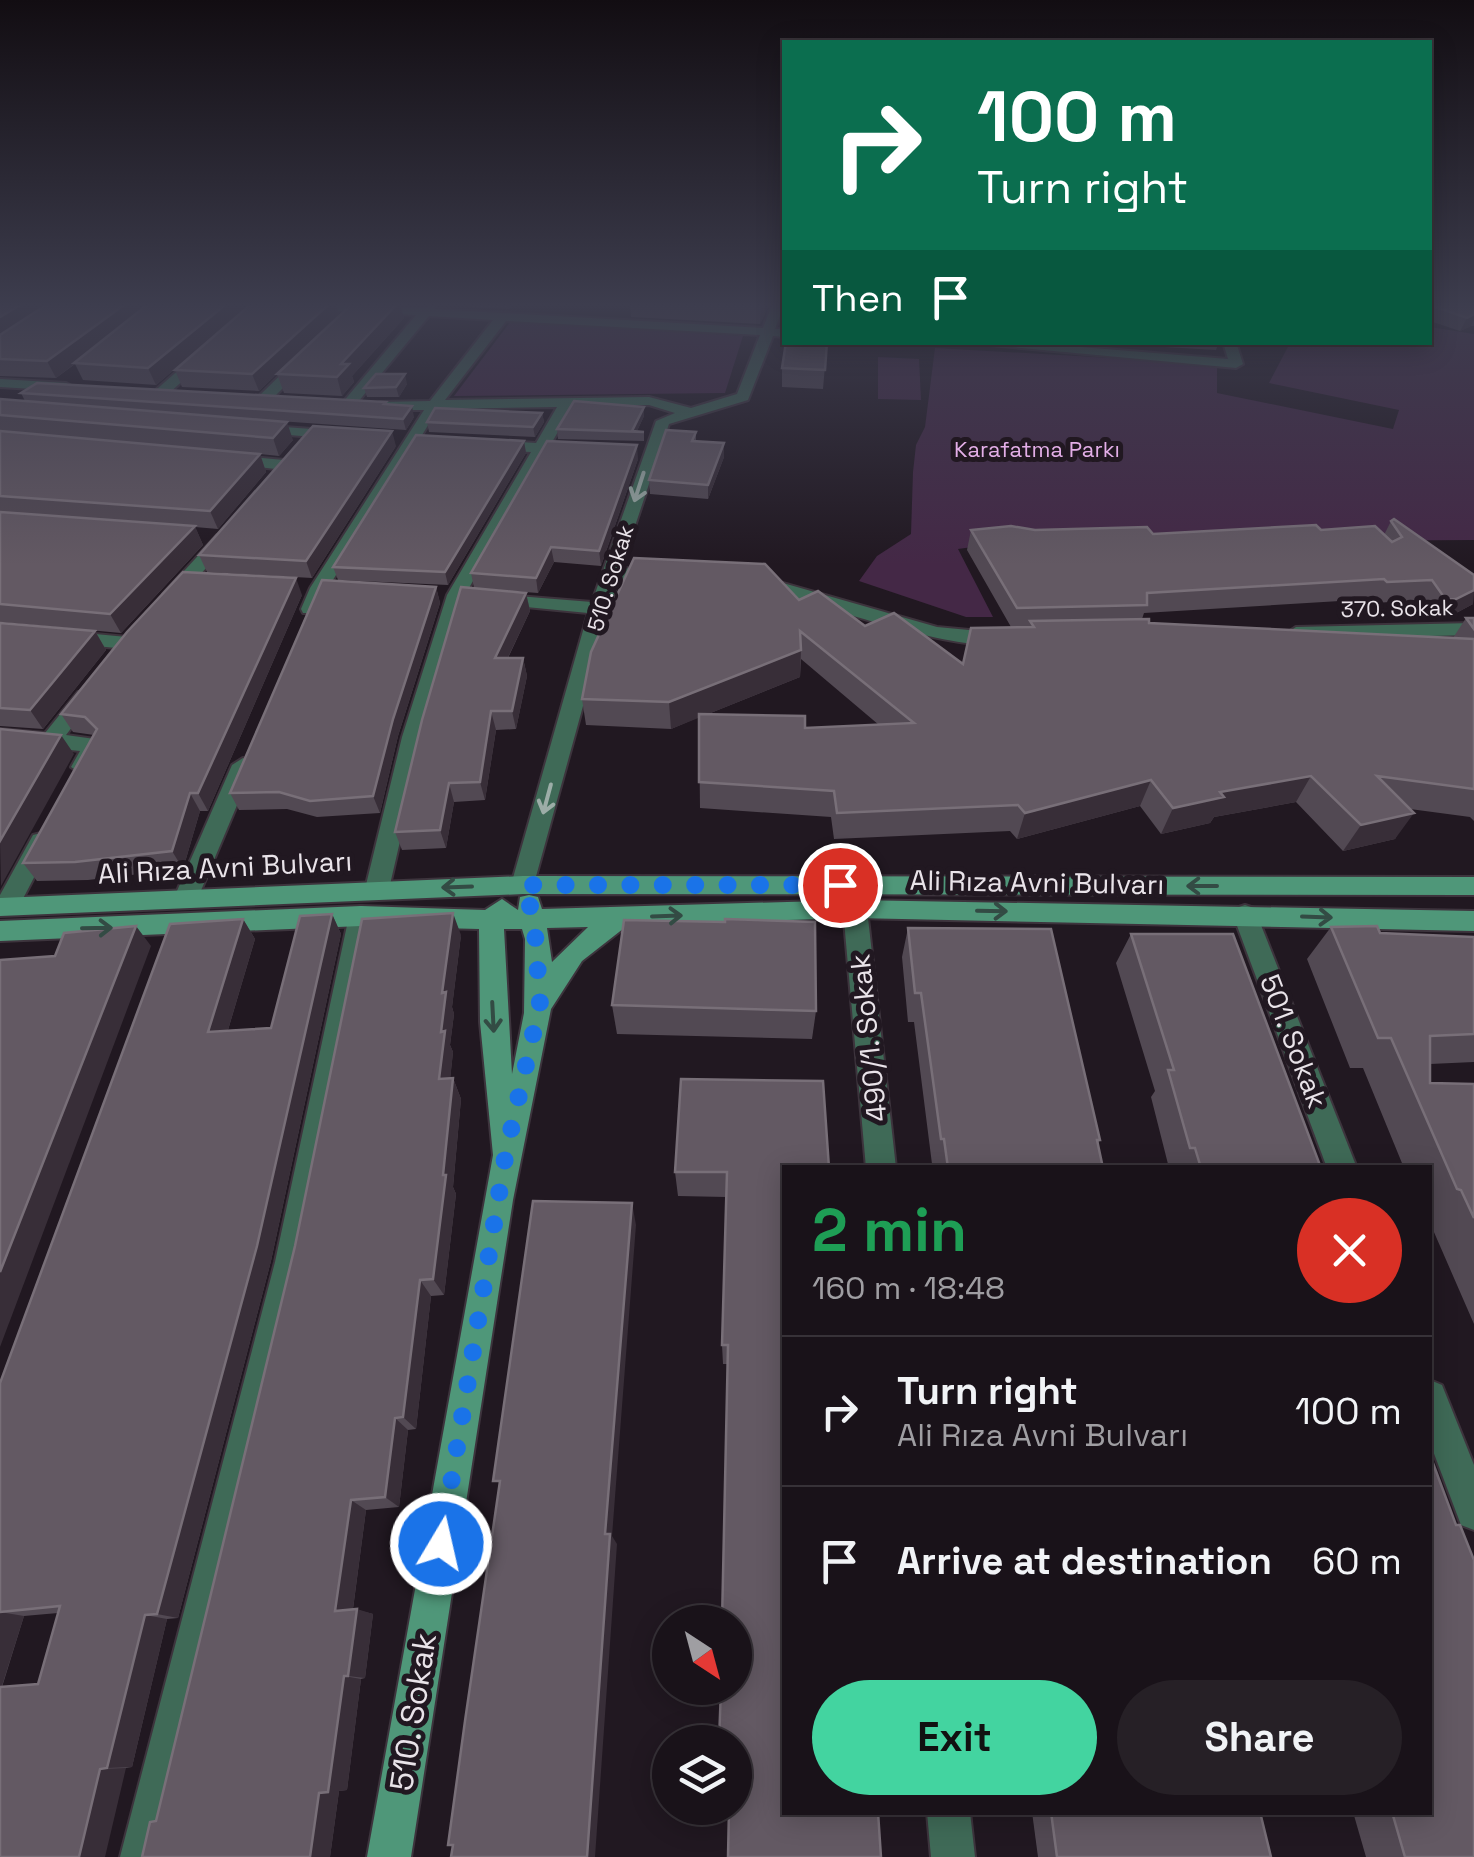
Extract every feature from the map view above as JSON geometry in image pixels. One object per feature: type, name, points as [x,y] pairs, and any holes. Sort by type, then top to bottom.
[{"type":"main road","name":"Ali Rıza Avni Bulvarı","points":[[2,915],[175,924],[523,885],[1474,886]]},
{"type":"main road","name":"510. Sokak","points":[[389,1857],[506,1152],[540,1004],[534,918],[523,885]]},
{"type":"main road","points":[[491,920],[523,885]]},
{"type":"main road","name":"Ali Rıza Avni Bulvarı","points":[[369,903],[491,920],[855,909],[1474,921]]},
{"type":"main road","points":[[540,1004],[563,962],[582,941],[622,917]]},
{"type":"main road","name":"510. Sokak","points":[[491,920],[493,1022],[506,1152]]},
{"type":"street","points":[[22,396],[28,392]]},
{"type":"street","points":[[156,392],[179,393]]},
{"type":"street","points":[[248,397],[273,399],[279,392]]},
{"type":"street","points":[[350,392],[339,404],[649,401],[688,412]]},
{"type":"street","points":[[304,624],[320,588],[443,392]]},
{"type":"street","name":"510. Sokak","points":[[523,885],[641,452],[663,421],[743,396],[745,392]]},
{"type":"street","points":[[142,1857],[291,1262],[369,903],[446,595],[543,449],[566,404]]},
{"type":"street","points":[[236,427],[352,436]]},
{"type":"street","points":[[208,458],[278,473],[312,434]]},
{"type":"street","points":[[468,444],[596,450]]},
{"type":"street","points":[[0,630],[133,637],[195,580],[222,533]]},
{"type":"street","points":[[610,573],[688,576]]},
{"type":"street","points":[[727,578],[798,588],[875,619],[961,639],[1020,638]]},
{"type":"street","points":[[446,595],[599,608]]},
{"type":"street","name":"370. Sokak","points":[[1277,633],[1474,629]]},
{"type":"street","points":[[51,740],[95,684]]},
{"type":"street","points":[[0,736],[94,744],[67,794]]},
{"type":"street","points":[[175,924],[248,753]]},
{"type":"street","points":[[2,915],[50,826]]},
{"type":"street","name":"490/1. Sokak","points":[[855,909],[882,1165]]},
{"type":"street","name":"501. Sokak","points":[[1245,915],[1341,1165]]},
{"type":"street","points":[[1432,1402],[1474,1512]]},
{"type":"street","points":[[948,1815],[953,1857]]},
{"type":"green space","points":[[457,392],[725,392],[725,393],[454,396]]},
{"type":"green space","points":[[878,392],[921,392],[921,400],[878,399]]},
{"type":"green space","name":"Karafatma Parkı","points":[[929,392],[1217,392],[1393,429],[1399,410],[1311,392],[1474,392],[1474,540],[1001,543],[958,549],[993,617],[966,617],[859,581],[877,556],[911,534],[916,445],[925,427]]},
{"type":"building","points":[[196,392],[412,406],[403,419],[21,393]]},
{"type":"building","points":[[0,399],[287,422],[273,438],[0,415]]},
{"type":"building","points":[[574,401],[644,407],[632,431],[644,432],[557,429]]},
{"type":"building","points":[[435,408],[542,413],[533,427],[427,422]]},
{"type":"building","points":[[313,426],[392,431],[306,561],[199,555]]},
{"type":"building","points":[[666,430],[696,432],[692,441],[724,443],[708,485],[649,480]]},
{"type":"building","points":[[0,431],[260,454],[210,511],[0,496]]},
{"type":"building","points":[[416,435],[524,441],[445,572],[333,567]]},
{"type":"building","points":[[547,441],[637,445],[599,551],[551,547],[536,578],[471,573]]},
{"type":"building","points":[[0,512],[195,526],[110,614],[0,604]]},
{"type":"building","points":[[1394,519],[1474,575],[1474,590],[1446,600],[1432,580],[1384,579],[1147,593],[1147,605],[1017,608],[971,530],[1011,526],[1035,530],[1147,527],[1153,534],[1316,525],[1321,530],[1375,526],[1392,542],[1402,537],[1391,521]]},
{"type":"building","points":[[634,558],[765,564],[799,600],[818,591],[865,626],[894,613],[963,664],[971,628],[1034,627],[1030,621],[1149,619],[1149,623],[1474,639],[1474,789],[1377,776],[1414,813],[1361,825],[1311,776],[1220,792],[1224,797],[1173,808],[1151,780],[1025,813],[1018,805],[837,813],[834,791],[699,782],[699,714],[805,716],[805,728],[914,723],[800,631],[801,650],[669,702],[582,699],[591,652]]},
{"type":"building","points":[[183,572],[296,578],[198,793],[190,793],[172,851],[75,862],[23,863],[97,729],[85,717],[61,714],[127,632]]},
{"type":"building","points":[[322,580],[436,587],[393,719],[373,796],[310,801],[279,792],[230,793]]},
{"type":"building","points":[[461,587],[526,593],[495,658],[523,658],[512,711],[491,711],[480,782],[449,783],[440,830],[395,832],[422,720]]},
{"type":"building","points":[[0,623],[95,631],[30,710],[0,708]]},
{"type":"building","points":[[0,729],[61,735],[0,841]]},
{"type":"building","points":[[453,913],[442,993],[446,992],[441,1032],[445,1031],[439,1079],[453,1078],[433,1279],[420,1280],[403,1417],[395,1418],[385,1497],[351,1500],[335,1611],[357,1609],[328,1792],[319,1793],[310,1857],[142,1857],[150,1822],[156,1821],[295,1246],[362,919]]},
{"type":"building","points":[[332,914],[257,1246],[157,1614],[145,1615],[107,1768],[100,1769],[79,1857],[0,1857],[0,1687],[38,1684],[60,1606],[0,1612],[0,1383],[170,924],[243,919],[208,1032],[271,1028],[300,916]]},
{"type":"building","points":[[624,920],[815,922],[816,1011],[612,1005]]},
{"type":"building","points":[[136,926],[0,1272],[0,960],[55,956],[64,933]]},
{"type":"building","points":[[1377,926],[1380,933],[1474,937],[1474,1034],[1430,1036],[1430,1083],[1474,1084],[1474,1218],[1457,1189],[1391,1038],[1378,1038],[1331,927]]},
{"type":"building","points":[[908,928],[1051,929],[1100,1140],[1102,1165],[948,1165],[921,993],[915,993]]},
{"type":"building","points":[[1131,934],[1233,934],[1320,1165],[1200,1165],[1195,1148],[1190,1148],[1168,1070],[1174,1070]]},
{"type":"building","points":[[681,1079],[823,1081],[829,1165],[782,1165],[782,1815],[878,1815],[881,1857],[728,1857],[729,1825],[752,1825],[752,1725],[720,1725],[720,1705],[752,1705],[752,1605],[722,1605],[728,1345],[722,1345],[727,1172],[675,1172]]},
{"type":"building","points":[[533,1201],[632,1203],[605,1534],[610,1534],[587,1857],[451,1857],[453,1845],[448,1845],[500,1481],[493,1481]]},
{"type":"building","points":[[1432,1460],[1474,1560],[1474,1857],[1405,1857],[1393,1815],[1432,1815]]},
{"type":"building","points":[[1051,1815],[1261,1815],[1271,1857],[1057,1857]]},
{"type":"route","points":[[441,1544],[506,1152],[540,1004],[534,918],[523,885],[840,885]]}]
